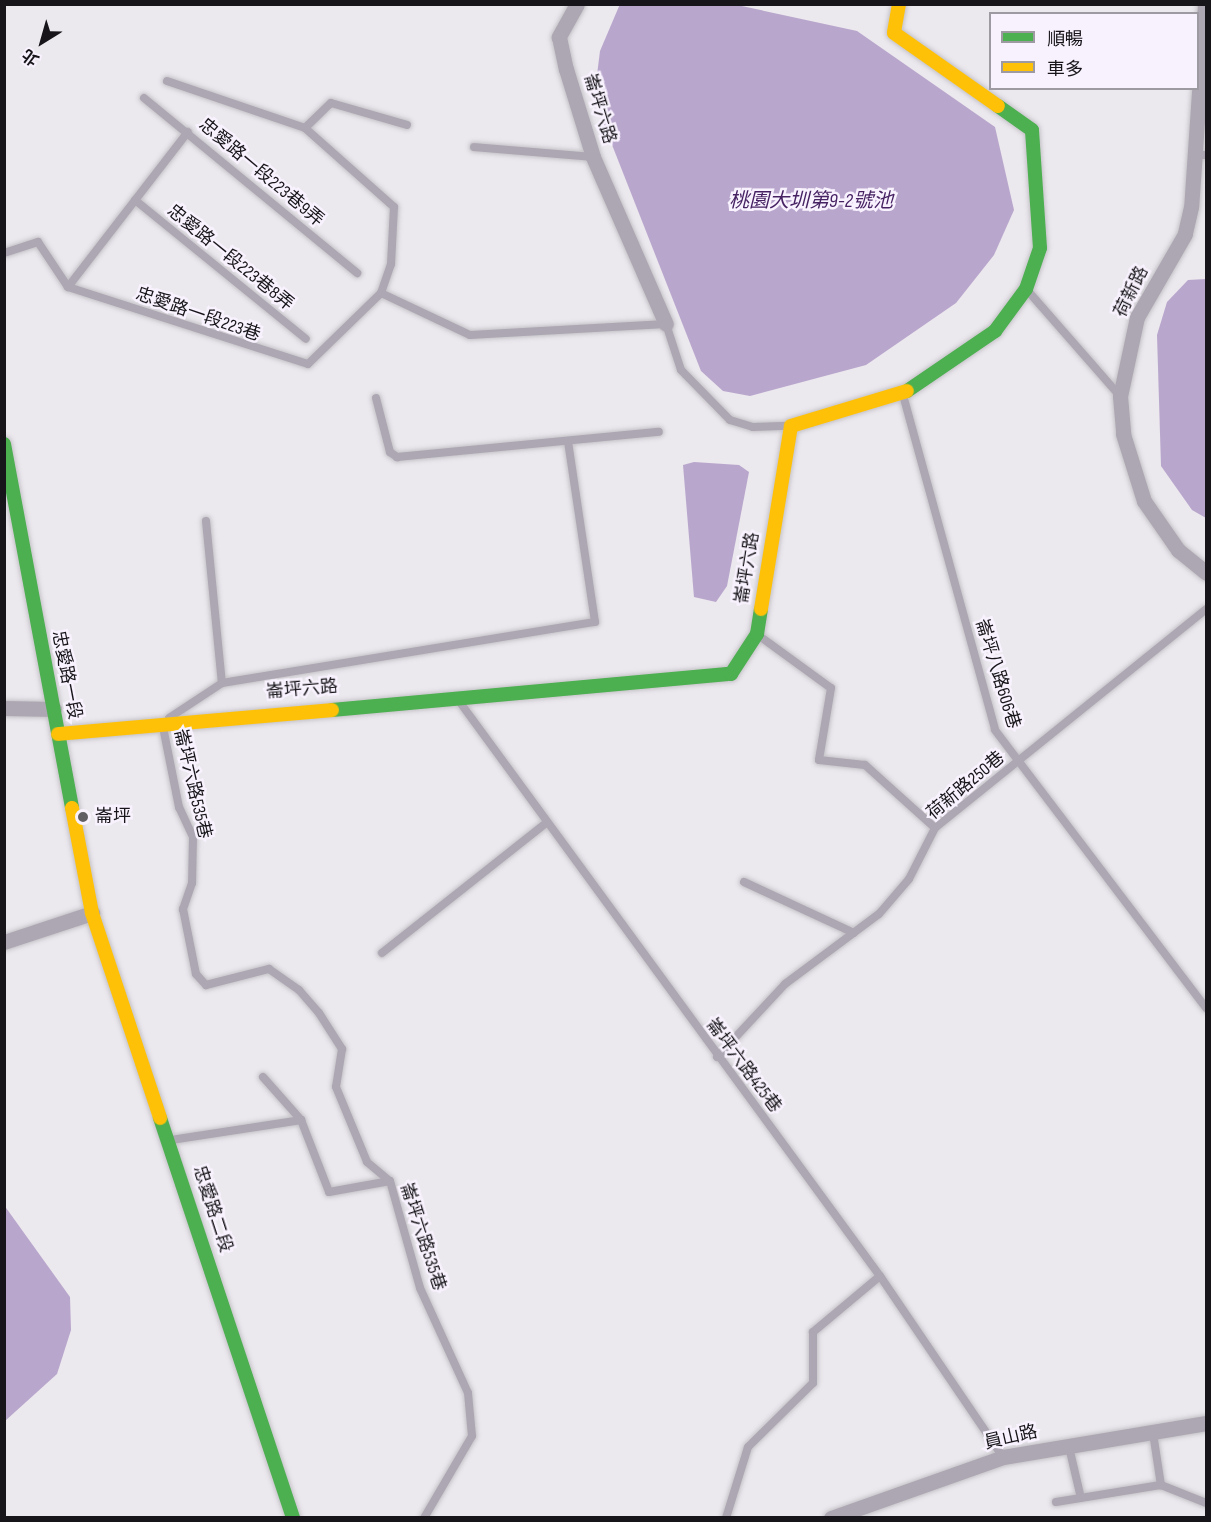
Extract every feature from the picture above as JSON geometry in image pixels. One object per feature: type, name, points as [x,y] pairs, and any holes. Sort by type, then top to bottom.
[{"type":"street","name":"崙坪六路","points":[[577,4],[559,37],[593,158],[666,324]]},
{"type":"street","points":[[791,426],[903,394],[994,331],[1026,289],[1040,248],[1032,130],[894,33],[899,4]]},
{"type":"street","name":"荷新路","points":[[1205,4],[1201,155],[1185,234],[1137,317],[1120,396],[1123,434],[1144,501],[1178,550],[1206,573]]},
{"type":"street","name":"崙坪六路","points":[[58,734],[163,722],[731,674],[756,634],[791,426]]},
{"type":"street","name":"忠愛路一段","points":[[4,444],[92,913]]},
{"type":"street","points":[[4,708],[54,709]]},
{"type":"street","points":[[4,942],[92,913]]},
{"type":"street","name":"忠愛路二段","points":[[92,913],[170,1140],[293,1518]]},
{"type":"street","name":"員山路","points":[[831,1518],[1003,1457],[1206,1423]]},
{"type":"lane","points":[[167,81],[305,129],[394,207],[391,264],[381,293],[470,335],[666,324],[681,370],[730,420],[753,427],[791,426]]},
{"type":"lane","name":"忠愛路一段223巷9弄","points":[[144,98],[357,273]]},
{"type":"lane","points":[[305,129],[331,104],[407,125]]},
{"type":"lane","points":[[4,253],[38,242],[68,287],[188,132]]},
{"type":"lane","points":[[474,147],[593,158]]},
{"type":"lane","name":"忠愛路一段223巷8弄","points":[[135,200],[306,339]]},
{"type":"lane","name":"忠愛路一段223巷","points":[[68,287],[308,364],[381,293]]},
{"type":"lane","points":[[1026,289],[1120,396]]},
{"type":"lane","name":"崙坪八路606巷","points":[[903,394],[995,730],[1016,763],[1206,1008]]},
{"type":"lane","points":[[376,398],[390,452],[397,457],[659,432]]},
{"type":"lane","points":[[163,722],[222,683],[595,622],[568,442]]},
{"type":"lane","points":[[206,521],[222,683]]},
{"type":"lane","name":"荷新路250巷","points":[[717,1057],[786,984],[854,933],[909,879],[936,828],[1206,609]]},
{"type":"lane","points":[[756,634],[831,688],[819,760],[865,765],[936,828]]},
{"type":"lane","name":"崙坪六路425巷","points":[[455,696],[545,824],[880,1276],[1003,1457]]},
{"type":"lane","name":"崙坪六路535巷","points":[[163,722],[179,807],[193,837],[192,883],[183,909],[196,974],[206,985],[269,969],[299,990],[342,1049],[336,1088],[367,1162],[390,1182],[420,1288],[473,1411],[472,1436],[424,1518]]},
{"type":"lane","points":[[382,953],[545,824]]},
{"type":"lane","points":[[744,882],[854,933]]},
{"type":"lane","points":[[263,1077],[301,1120],[329,1192],[390,1182]]},
{"type":"lane","points":[[170,1140],[301,1120]]},
{"type":"lane","points":[[726,1518],[748,1447],[813,1383],[813,1332],[880,1276]]},
{"type":"lane","points":[[1153,1433],[1161,1485]]},
{"type":"lane","points":[[1070,1447],[1081,1498]]},
{"type":"lane","points":[[1056,1502],[1161,1485],[1206,1503]]},
{"type":"water","name":"桃園大圳第9-2號池","points":[[620,4],[737,5],[857,31],[995,127],[1014,210],[994,255],[956,303],[866,365],[750,396],[723,391],[701,371],[594,99],[600,51]]},
{"type":"water","points":[[1206,279],[1206,518],[1192,510],[1161,466],[1157,335],[1167,302],[1188,280]]},
{"type":"water","points":[[694,462],[739,465],[749,472],[727,586],[716,602],[694,597],[683,465]]},
{"type":"water","points":[[4,1205],[70,1297],[71,1330],[57,1374],[5,1421]]},
{"type":"traffic: fast","points":[[907,391],[995,331],[1026,289],[1040,248],[1032,130],[998,106]]},
{"type":"traffic: fast","points":[[4,444],[72,808]]},
{"type":"traffic: fast","points":[[332,710],[731,674],[757,634],[761,609]]},
{"type":"traffic: fast","points":[[160,1118],[293,1518]]},
{"type":"traffic: slow","points":[[899,4],[894,33],[998,106]]},
{"type":"traffic: slow","points":[[761,609],[791,426],[907,391]]},
{"type":"traffic: slow","points":[[58,734],[332,710]]},
{"type":"traffic: slow","points":[[72,808],[92,913],[160,1118]]},
{"type":"place","name":"崙坪","points":[[83,817]]}]
